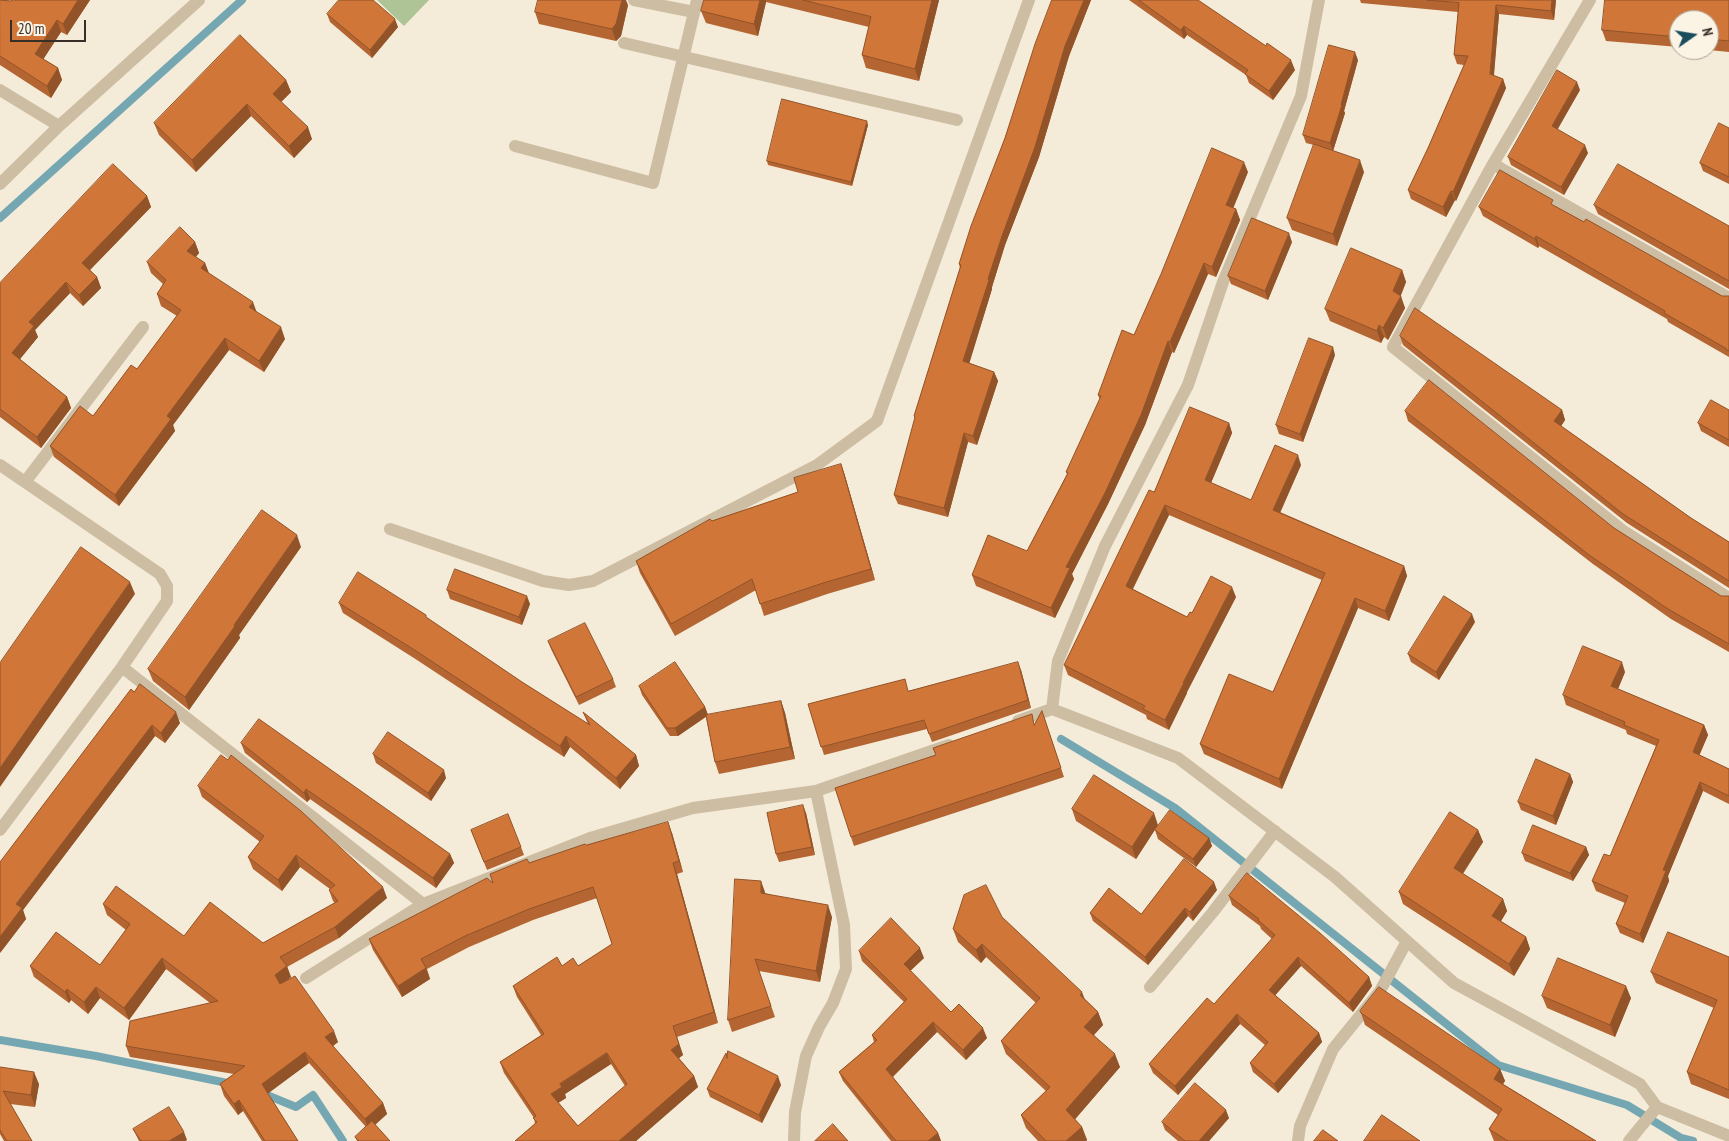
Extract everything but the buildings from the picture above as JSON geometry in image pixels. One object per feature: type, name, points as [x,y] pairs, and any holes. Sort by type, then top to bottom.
[{"type":"street","points":[[0,184],[60,126],[199,0]]},
{"type":"street","points":[[515,146],[653,182],[696,6],[634,0]]},
{"type":"street","points":[[390,529],[543,581],[569,585],[593,581],[817,465],[877,421],[1028,0]]},
{"type":"street","points":[[1052,709],[1058,660],[1105,546],[1188,385],[1223,282],[1301,96],[1319,0]]},
{"type":"street","points":[[1590,0],[1493,164],[1393,347],[1622,530],[1729,598]]},
{"type":"street","points":[[624,43],[957,120]]},
{"type":"street","points":[[0,90],[60,126]]},
{"type":"street","points":[[1493,164],[1729,298]]},
{"type":"street","points":[[25,482],[143,327]]},
{"type":"street","points":[[0,465],[160,574],[167,586],[167,601],[122,668],[0,830]]},
{"type":"street","points":[[122,668],[423,904]]},
{"type":"street","points":[[1005,726],[1052,709],[1178,758],[1335,876],[1454,983],[1640,1084],[1657,1107],[1729,1136]]},
{"type":"street","points":[[306,978],[423,904],[590,838],[693,808],[816,791],[957,742]]},
{"type":"street","points":[[794,1141],[795,1112],[806,1056],[819,1027],[833,1003],[846,969],[844,925],[816,791]]},
{"type":"street","points":[[1150,987],[1214,912],[1275,831]]},
{"type":"street","points":[[1298,1141],[1300,1126],[1334,1049],[1380,991],[1407,941]]},
{"type":"street","points":[[1629,1141],[1657,1107]]},
{"type":"green space","points":[[377,0],[429,0],[404,26]]},
{"type":"waterway","points":[[0,218],[242,0]]},
{"type":"waterway","points":[[1061,739],[1175,808],[1498,1065],[1627,1105],[1681,1138],[1693,1141]]},
{"type":"waterway","points":[[0,1040],[96,1056],[232,1084]]},
{"type":"waterway","points":[[262,1093],[296,1107],[313,1095],[343,1141]]}]
